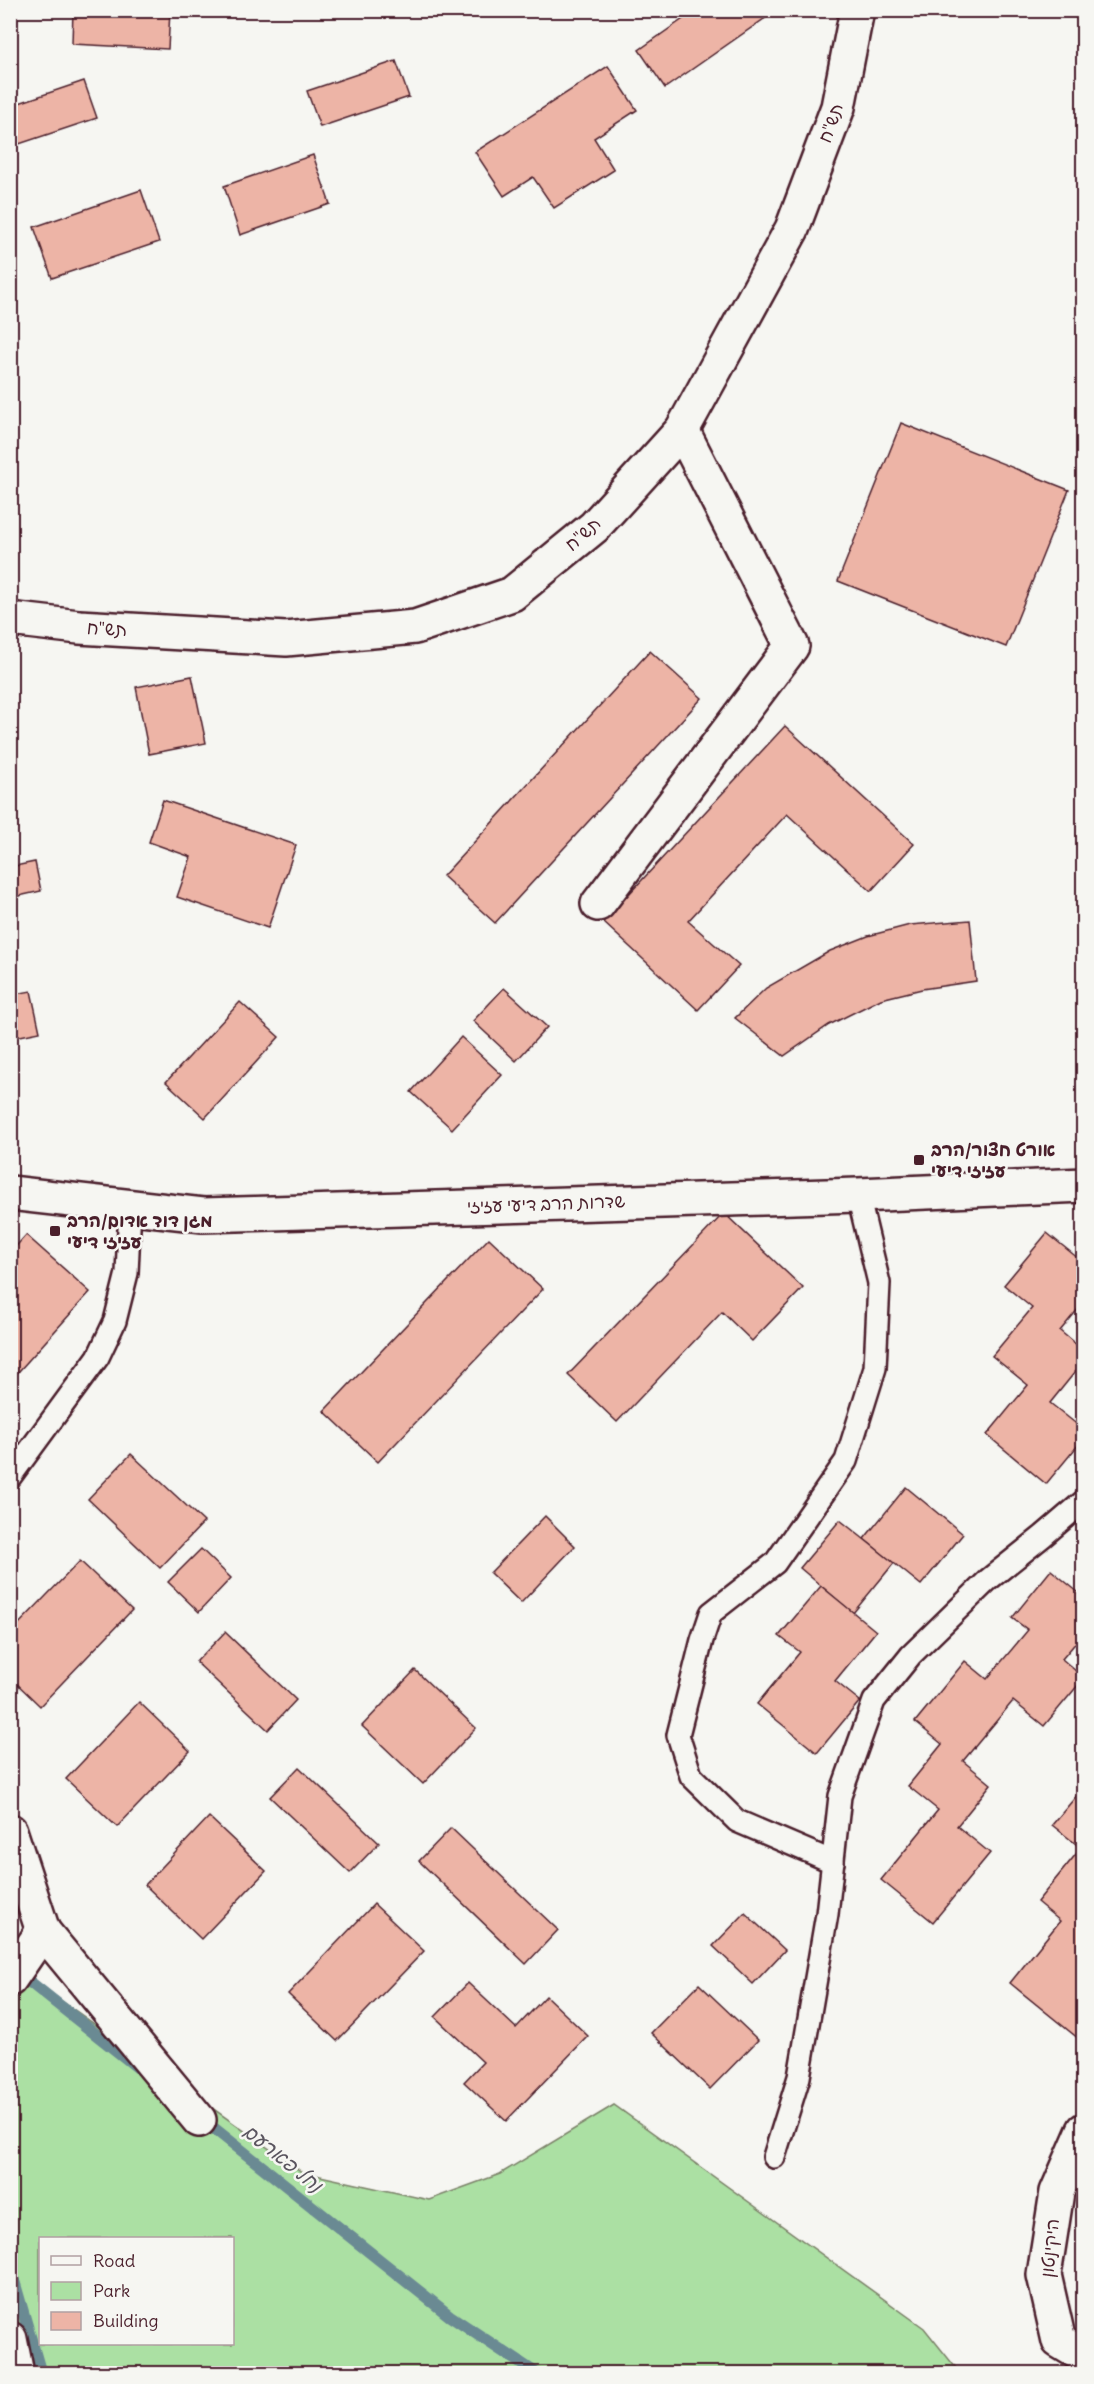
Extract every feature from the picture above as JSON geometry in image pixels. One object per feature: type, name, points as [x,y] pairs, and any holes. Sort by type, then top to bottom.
[{"type":"street","name":"תש\"ח","points":[[10,619],[79,627],[286,639],[415,627],[512,594],[594,527],[682,430],[792,229],[838,107],[856,10]]},
{"type":"street","points":[[598,904],[792,646],[682,430]]},
{"type":"street","name":"שדרות הרב דיעי עזיזי","points":[[10,1193],[203,1215],[858,1195],[1083,1185]]},
{"type":"street","points":[[10,1831],[43,1931],[200,2120]]},
{"type":"street","points":[[10,1979],[43,1931]]},
{"type":"street","name":"היקינטון","points":[[1083,2130],[1057,2192],[1044,2275],[1059,2341],[1083,2356]]},
{"type":"street","points":[[10,2339],[17,2373]]},
{"type":"lane","points":[[833,1862],[736,1821],[691,1776],[678,1735],[711,1613],[775,1563],[846,1461],[875,1368],[879,1283],[858,1195]]},
{"type":"lane","points":[[10,1477],[98,1357],[115,1321],[127,1273],[130,1207]]},
{"type":"lane","points":[[774,2157],[799,2078],[828,1914],[840,1796],[874,1701],[911,1655],[988,1580],[1083,1501]]},
{"type":"green space","points":[[10,1964],[302,2172],[429,2200],[500,2174],[614,2105],[924,2328],[960,2373],[11,2373]]},
{"type":"building","points":[[73,10],[170,10],[168,49],[72,44]]},
{"type":"building","points":[[696,10],[777,10],[665,88],[639,50]]},
{"type":"building","points":[[396,61],[409,97],[320,127],[307,91]]},
{"type":"building","points":[[608,66],[637,110],[594,138],[614,170],[554,208],[533,177],[504,196],[475,152]]},
{"type":"building","points":[[84,81],[97,118],[10,147],[10,106]]},
{"type":"building","points":[[313,155],[330,204],[240,235],[224,186]]},
{"type":"building","points":[[141,190],[159,242],[52,278],[34,227]]},
{"type":"building","points":[[901,423],[1069,490],[1006,647],[838,581]]},
{"type":"building","points":[[650,651],[702,698],[495,923],[443,876]]},
{"type":"building","points":[[192,676],[206,743],[149,754],[136,687]]},
{"type":"building","points":[[785,726],[914,844],[871,891],[787,814],[688,921],[739,966],[698,1010],[603,922]]},
{"type":"building","points":[[163,800],[296,845],[268,928],[177,897],[191,857],[149,842]]},
{"type":"building","points":[[35,862],[41,891],[10,898],[10,867]]},
{"type":"building","points":[[970,920],[976,981],[922,989],[881,999],[829,1025],[784,1056],[735,1018],[766,988],[830,951],[868,936],[910,925]]},
{"type":"building","points":[[504,988],[547,1027],[516,1061],[473,1021]]},
{"type":"building","points":[[31,991],[40,1032],[10,1038],[10,995]]},
{"type":"building","points":[[240,1002],[279,1037],[205,1118],[166,1082]]},
{"type":"building","points":[[461,1037],[502,1075],[452,1129],[411,1092]]},
{"type":"building","points":[[724,1213],[803,1288],[752,1341],[722,1312],[617,1422],[568,1375]]},
{"type":"building","points":[[1047,1233],[1084,1263],[1084,1302],[1060,1331],[1084,1351],[1084,1361],[1050,1403],[1084,1430],[1084,1438],[1046,1484],[987,1435],[1028,1385],[992,1356],[1032,1308],[1004,1285]]},
{"type":"building","points":[[26,1235],[90,1292],[10,1381],[10,1253]]},
{"type":"building","points":[[489,1238],[543,1289],[378,1462],[324,1411]]},
{"type":"building","points":[[131,1454],[204,1522],[160,1568],[88,1499]]},
{"type":"building","points":[[906,1487],[963,1534],[921,1585],[864,1539]]},
{"type":"building","points":[[545,1516],[575,1546],[521,1603],[490,1573]]},
{"type":"building","points":[[840,1520],[894,1563],[853,1613],[800,1568]]},
{"type":"building","points":[[201,1549],[231,1578],[199,1612],[168,1582]]},
{"type":"building","points":[[80,1561],[132,1610],[40,1706],[10,1677],[10,1633]]},
{"type":"building","points":[[1051,1570],[1084,1597],[1084,1633],[1062,1659],[1084,1678],[1044,1726],[1013,1701],[963,1761],[991,1784],[957,1826],[990,1853],[933,1922],[881,1880],[938,1810],[908,1786],[942,1744],[915,1722],[965,1661],[987,1679],[1028,1630],[1012,1618]]},
{"type":"building","points":[[821,1586],[876,1631],[835,1681],[860,1701],[817,1753],[757,1704],[800,1652],[779,1636]]},
{"type":"building","points":[[225,1632],[296,1700],[268,1730],[196,1662]]},
{"type":"building","points":[[415,1670],[476,1728],[423,1784],[362,1726]]},
{"type":"building","points":[[139,1702],[190,1751],[117,1827],[66,1779]]},
{"type":"building","points":[[299,1767],[379,1843],[350,1873],[270,1797]]},
{"type":"building","points":[[1084,1787],[1084,2033],[1079,2039],[1010,1983],[1060,1921],[1037,1902],[1081,1848],[1052,1825]]},
{"type":"building","points":[[209,1817],[266,1871],[201,1939],[145,1885]]},
{"type":"building","points":[[451,1828],[558,1930],[526,1964],[419,1861]]},
{"type":"building","points":[[374,1904],[424,1951],[337,2041],[288,1994]]},
{"type":"building","points":[[745,1913],[785,1950],[753,1984],[713,1946]]},
{"type":"building","points":[[468,1983],[516,2028],[546,1996],[588,2036],[506,2121],[464,2082],[483,2062],[435,2017]]},
{"type":"building","points":[[699,1984],[758,2040],[710,2089],[651,2033]]},
{"type":"waterway","name":"נחל פארעם","points":[[16,1971],[141,2070]]},
{"type":"waterway","name":"נחל פארעם","points":[[201,2118],[450,2316],[537,2374]]},
{"type":"waterway","points":[[10,2267],[41,2374]]},
{"type":"place","name":"אורט חצור/הרב עזיזי דיעי","points":[[919,1160]]},
{"type":"place","name":"מגן דוד אדום/הרב עזיזי דיעי","points":[[55,1231]]}]
